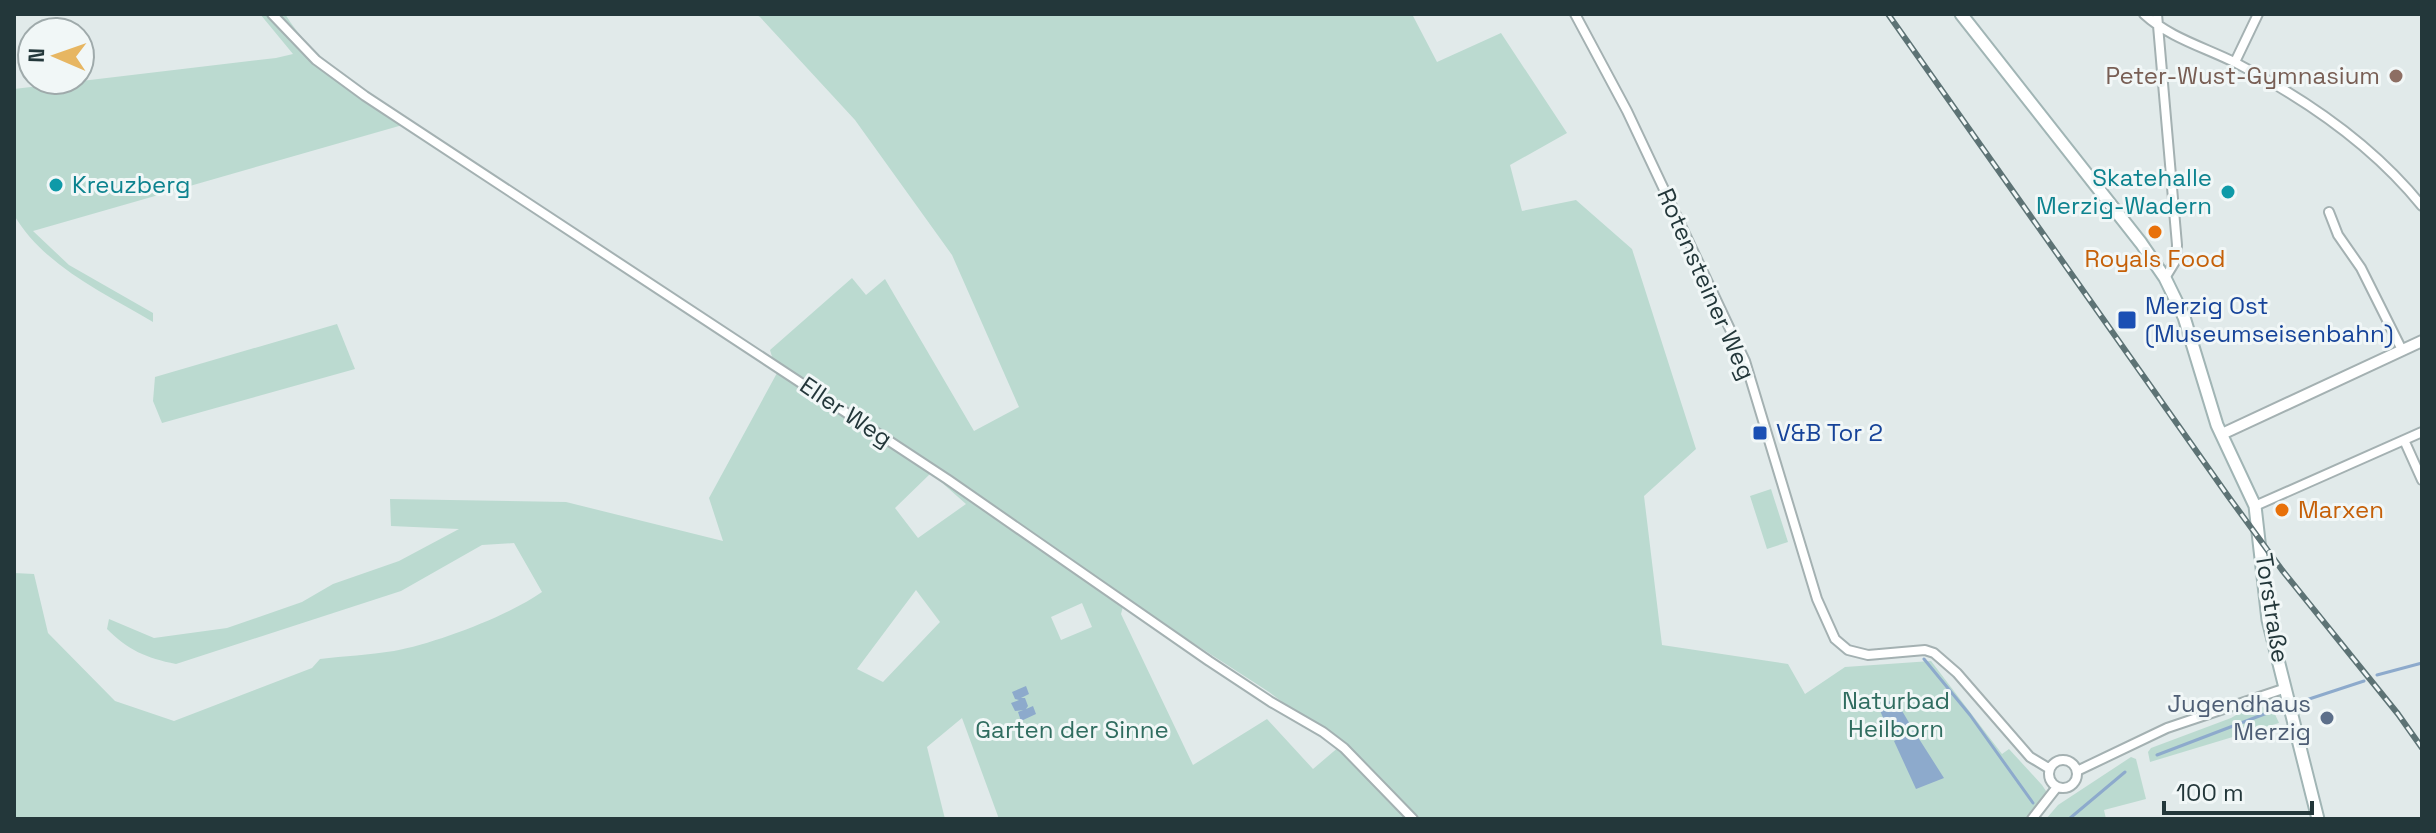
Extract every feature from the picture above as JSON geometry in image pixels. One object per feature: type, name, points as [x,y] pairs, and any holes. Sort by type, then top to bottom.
[{"type":"main road","name":"Torstraße","points":[[1961,14],[2165,278],[2184,317],[2222,434],[2255,506],[2268,620],[2318,819]]},
{"type":"street","name":"Eller Weg","points":[[272,14],[316,60],[365,96],[947,479],[1221,669],[1323,732],[1344,748],[1413,819]]},
{"type":"street","name":"Rotensteiner Weg","points":[[1575,14],[1627,111],[1745,361],[1817,599],[1835,639],[1848,650],[1868,655],[1925,650],[1934,653],[1957,673],[2030,757],[2050,769]]},
{"type":"street","points":[[2144,14],[2158,28],[2235,62],[2301,100],[2347,132],[2381,162],[2422,206]]},
{"type":"street","points":[[2157,14],[2177,245],[2176,260],[2165,278]]},
{"type":"street","points":[[2235,62],[2258,14]]},
{"type":"street","points":[[2329,212],[2338,235],[2361,268],[2402,350]]},
{"type":"street","points":[[2222,434],[2422,341]]},
{"type":"street","points":[[2255,506],[2422,432]]},
{"type":"street","points":[[2404,440],[2422,480]]},
{"type":"street","points":[[2077,771],[2167,728],[2286,688]]},
{"type":"street","points":[[2032,819],[2057,787],[2071,786],[2077,771],[2071,762],[2063,760],[2050,769],[2049,778],[2057,787]]},
{"type":"green space","points":[[260,14],[285,14],[326,61],[360,88],[413,122],[33,231],[69,265],[153,313],[153,322],[58,264],[41,249],[14,215],[14,89],[16,96],[96,96],[96,79],[293,54]]},
{"type":"green space","points":[[755,14],[1412,14],[1437,62],[1501,33],[1567,133],[1510,165],[1522,211],[1576,200],[1632,249],[1696,449],[1644,496],[1662,645],[1788,664],[1805,694],[1845,667],[1931,661],[2002,754],[2009,749],[2042,785],[2046,791],[2045,798],[2027,819],[999,819],[962,718],[927,747],[945,819],[14,819],[14,573],[34,574],[48,633],[115,701],[174,721],[312,668],[320,659],[411,647],[491,619],[542,592],[514,543],[482,545],[401,591],[176,664],[138,652],[107,629],[109,619],[154,638],[227,628],[302,602],[333,584],[399,561],[459,529],[391,526],[390,499],[566,502],[723,541],[709,498],[777,373],[770,350],[852,278],[866,295],[885,279],[974,431],[1019,407],[952,255],[855,120]],"holes":[[[931,473],[966,504],[918,538],[895,508]],[[916,590],[940,622],[883,682],[857,669]],[[1125,599],[1269,692],[1340,746],[1313,769],[1267,719],[1193,765],[1121,614]],[[1082,603],[1092,627],[1061,640],[1051,617]]]},
{"type":"green space","points":[[337,324],[355,369],[162,423],[153,401],[155,377]]},
{"type":"green space","points":[[1771,489],[1788,542],[1767,549],[1750,496]]},
{"type":"green space","points":[[2260,706],[2274,712],[2279,723],[2150,762],[2148,752],[2151,748],[2231,718],[2248,708]]},
{"type":"green space","points":[[2131,757],[2136,759],[2146,799],[2104,810],[2106,819],[2046,819],[2058,805]]},
{"type":"water","points":[[1026,686],[1029,694],[1021,698],[1025,698],[1026,709],[1033,706],[1036,714],[1021,721],[1018,712],[1023,710],[1015,711],[1011,703],[1019,700],[1012,692]]},
{"type":"water","points":[[1895,699],[1911,726],[1891,736],[1878,706]]},
{"type":"water","points":[[1914,731],[1944,778],[1916,789],[1894,741]]},
{"type":"waterway","points":[[1924,659],[1970,715],[2033,803]]},
{"type":"waterway","points":[[2377,675],[2422,663]]},
{"type":"waterway","points":[[2300,702],[2364,681]]},
{"type":"waterway","points":[[2157,755],[2275,710]]},
{"type":"waterway","points":[[2069,819],[2125,772]]},
{"type":"railway","points":[[1888,14],[2228,496],[2422,748]]},
{"type":"place","name":"Peter-Wust-Gymnasium","points":[[2396,76]]},
{"type":"place","name":"Kreuzberg","points":[[56,185]]},
{"type":"place","name":"Skatehalle Merzig-Wadern","points":[[2228,192]]},
{"type":"place","name":"Royals Food","points":[[2155,232]]},
{"type":"place","name":"Merzig Ost (Museumseisenbahn)","points":[[2127,320]]},
{"type":"place","name":"V&B Tor 2","points":[[1760,433]]},
{"type":"place","name":"Marxen","points":[[2282,510]]},
{"type":"place","name":"Jugendhaus Merzig","points":[[2327,718]]},
{"type":"park label","name":"Naturbad Heilborn","points":[[1896,715]]},
{"type":"park label","name":"Garten der Sinne","points":[[1072,730]]}]
